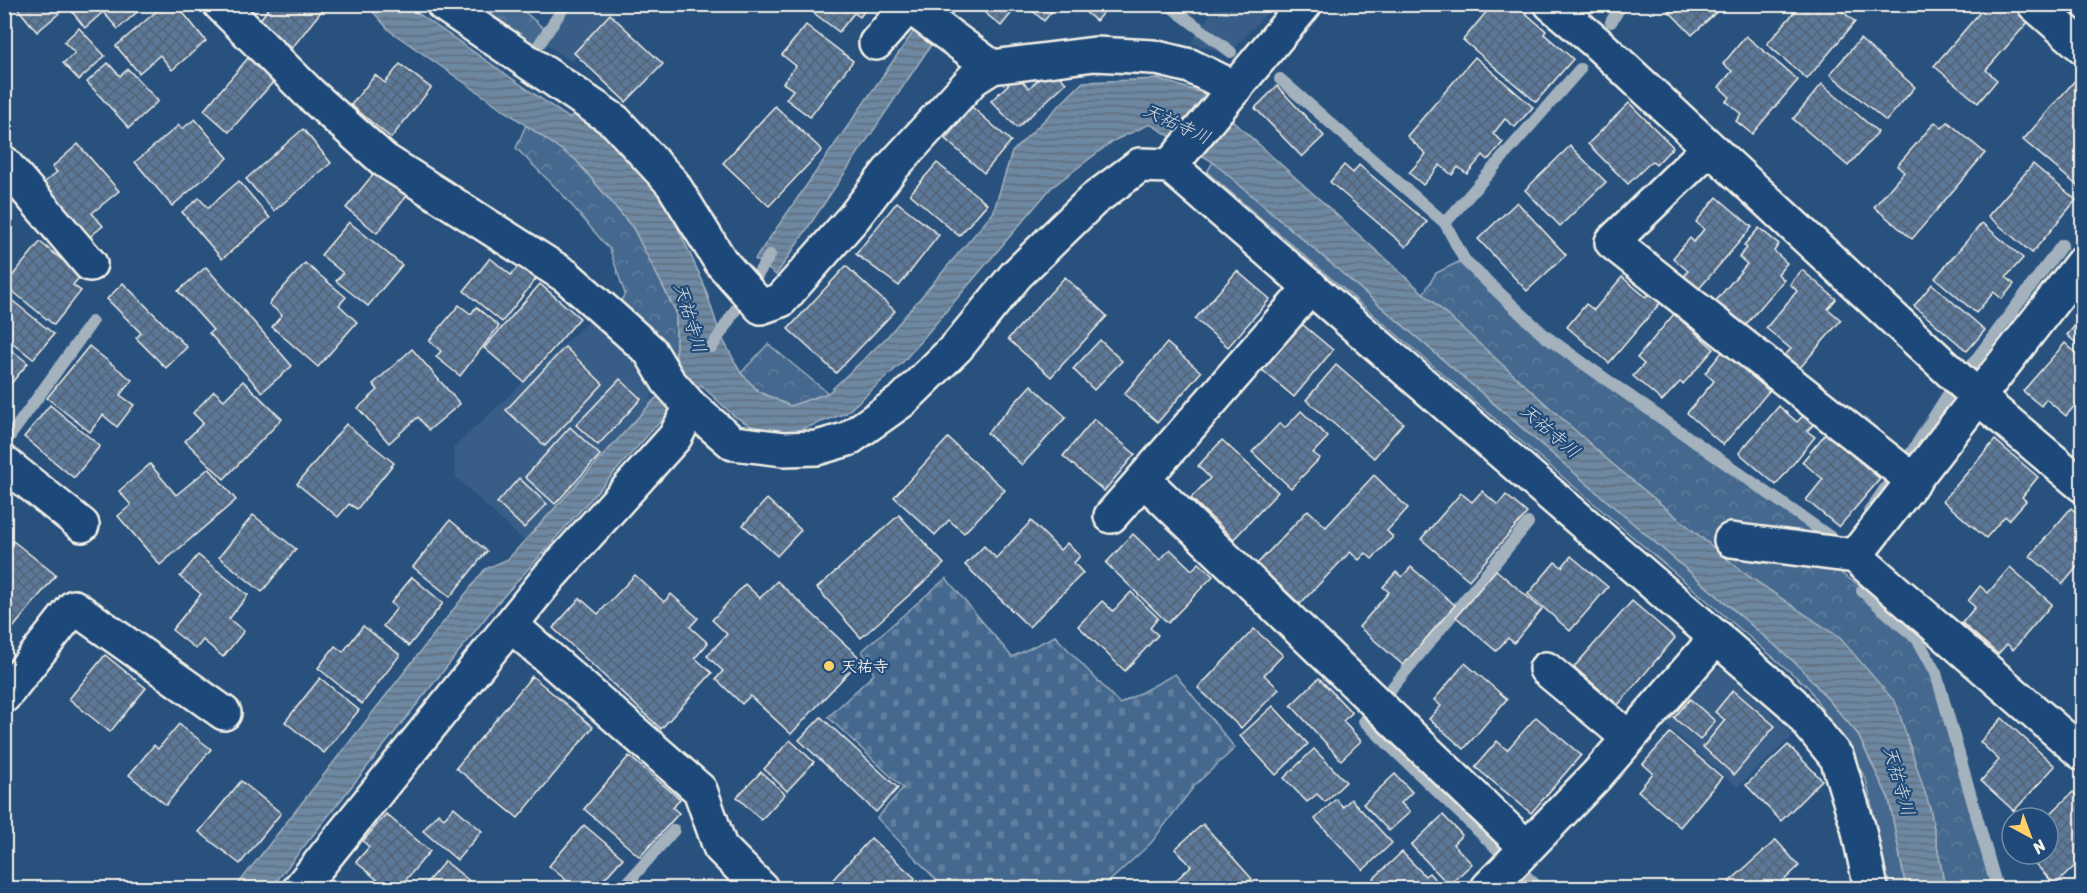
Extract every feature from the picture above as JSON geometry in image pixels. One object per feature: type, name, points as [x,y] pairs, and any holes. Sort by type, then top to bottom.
[{"type":"street","points":[[220,4],[309,93],[384,160],[566,276],[650,351],[668,381],[691,407],[733,442],[784,449],[817,448],[848,439],[903,400],[957,347],[1016,275],[1093,200],[1140,165],[1170,166],[1792,703],[1837,758],[1858,827],[1871,888]]},
{"type":"street","points":[[443,4],[615,121],[672,183],[721,262],[761,307],[781,300],[854,217],[894,165],[973,79],[992,67],[1095,54],[1153,57],[1190,66],[1229,95]]},
{"type":"street","points":[[1170,166],[1305,4]]},
{"type":"street","points":[[1551,4],[1597,43],[1708,149],[1979,398],[2082,485]]},
{"type":"street","points":[[2034,4],[2082,45]]},
{"type":"street","points":[[876,43],[909,5],[992,67]]},
{"type":"street","points":[[1708,149],[1612,242],[1914,481]]},
{"type":"street","points":[[4,163],[90,264]]},
{"type":"street","points":[[1855,556],[2082,263]]},
{"type":"street","points":[[1111,516],[1144,481],[1311,287]]},
{"type":"street","points":[[303,887],[549,577],[675,437],[691,407]]},
{"type":"street","points":[[4,463],[82,525]]},
{"type":"street","points":[[1144,481],[1526,847]]},
{"type":"street","points":[[1731,540],[1855,556],[2082,753]]},
{"type":"street","points":[[4,696],[74,607],[224,713]]},
{"type":"street","points":[[511,625],[700,790],[720,847],[761,888]]},
{"type":"street","points":[[1488,888],[1629,738],[1718,637]]},
{"type":"street","points":[[1546,669],[1629,738]]},
{"type":"shaded area","points":[[1217,4],[1274,5],[1229,55],[1191,43]]},
{"type":"shaded area","points":[[572,5],[617,5],[572,62],[546,44]]},
{"type":"shaded area","points":[[594,316],[638,359],[654,380],[651,403],[524,541],[456,478],[453,448]]},
{"type":"shaded area","points":[[1721,667],[1763,703],[1793,736],[1737,787],[1660,720],[1696,674]]},
{"type":"green space","points":[[471,5],[517,5],[551,35],[539,54]]},
{"type":"green space","points":[[526,125],[576,160],[633,228],[676,312],[676,377],[617,307],[625,294],[610,250],[562,194],[516,148]]},
{"type":"green space","points":[[1213,162],[1800,667],[1857,733],[1889,799],[1906,888],[1889,888],[1866,779],[1809,688],[1207,172]]},
{"type":"green space","points":[[1469,257],[1548,331],[1846,548],[1842,574],[1866,590],[1920,638],[1937,671],[2000,888],[1945,888],[1930,807],[1840,638],[1744,573],[1609,461],[1423,294],[1436,273]]},
{"type":"green space","points":[[768,344],[828,393],[790,406],[759,392],[741,373]]},
{"type":"green space","points":[[946,578],[1012,657],[1055,636],[1120,704],[1175,674],[1235,748],[1195,785],[1151,843],[1102,888],[944,888],[877,818],[903,788],[828,717],[874,674],[862,651]]},
{"type":"water","name":"天祐寺川","points":[[366,4],[406,5],[569,118],[579,112],[605,131],[665,200],[703,282],[720,334],[741,373],[759,392],[790,406],[828,393],[886,338],[993,213],[1012,152],[1083,82],[1159,79],[1202,93],[1609,461],[1744,573],[1840,638],[1896,703],[1930,808],[1945,888],[1906,888],[1889,799],[1857,733],[1800,667],[1213,162],[1150,124],[1113,141],[1051,188],[903,362],[846,413],[797,431],[761,432],[734,416],[701,385],[656,426],[495,606],[271,888],[235,888],[485,569],[508,559],[676,376],[676,312],[633,228],[576,160],[390,31]]},
{"type":"water","points":[[932,5],[958,5],[776,275],[755,259]]},
{"type":"building","points":[[14,4],[58,4],[63,10],[37,32]]},
{"type":"building","points":[[66,4],[146,4],[118,29],[103,12],[85,28]]},
{"type":"building","points":[[165,4],[176,4],[206,41],[172,70],[160,55],[139,73],[116,46]]},
{"type":"building","points":[[272,4],[327,4],[292,48],[259,21]]},
{"type":"building","points":[[802,4],[869,4],[860,17],[854,13],[839,32]]},
{"type":"building","points":[[980,4],[1019,4],[1001,26],[978,7]]},
{"type":"building","points":[[1025,4],[1058,4],[1044,21]]},
{"type":"building","points":[[1076,4],[1110,4],[1096,21]]},
{"type":"building","points":[[1493,4],[1515,4],[1546,31],[1544,34],[1573,59],[1536,102],[1463,40]]},
{"type":"building","points":[[1662,4],[1725,4],[1692,35]]},
{"type":"building","points":[[1792,4],[1834,4],[1855,22],[1807,79],[1767,44],[1797,9]]},
{"type":"building","points":[[1987,4],[2010,4],[2029,21],[1986,70],[1997,80],[1978,103],[1934,66]]},
{"type":"building","points":[[610,14],[663,64],[626,102],[574,53]]},
{"type":"building","points":[[806,25],[853,61],[810,117],[786,99],[793,90],[783,83],[796,66],[782,55]]},
{"type":"building","points":[[79,28],[105,56],[79,80],[63,63],[75,53],[64,42]]},
{"type":"building","points":[[1746,36],[1798,80],[1752,134],[1736,121],[1741,114],[1726,101],[1730,97],[1719,87],[1732,71],[1723,64]]},
{"type":"building","points":[[1860,39],[1915,87],[1886,121],[1830,74]]},
{"type":"building","points":[[1475,57],[1533,107],[1515,127],[1505,119],[1493,134],[1503,142],[1488,160],[1483,155],[1467,174],[1458,167],[1452,175],[1440,165],[1423,185],[1409,173],[1426,154],[1407,136]]},
{"type":"building","points":[[248,58],[274,81],[229,132],[204,110]]},
{"type":"building","points":[[108,63],[120,76],[128,69],[158,101],[129,128],[87,82]]},
{"type":"building","points":[[400,64],[431,88],[391,138],[351,105],[375,75],[385,83]]},
{"type":"building","points":[[1051,68],[1066,83],[1017,128],[991,101],[1017,76],[1029,88]]},
{"type":"building","points":[[2077,78],[2082,82],[2080,188],[2023,140]]},
{"type":"building","points":[[1822,84],[1878,132],[1848,166],[1793,119]]},
{"type":"building","points":[[1277,86],[1324,136],[1302,157],[1255,108]]},
{"type":"building","points":[[1629,103],[1673,147],[1656,165],[1652,161],[1628,184],[1588,144]]},
{"type":"building","points":[[775,106],[822,150],[769,206],[723,163]]},
{"type":"building","points":[[972,107],[1011,141],[984,173],[945,139]]},
{"type":"building","points":[[195,119],[228,158],[172,206],[135,162],[179,125],[182,129]]},
{"type":"building","points":[[1935,122],[1942,128],[1948,122],[1985,153],[1912,239],[1874,207],[1904,172],[1897,166]]},
{"type":"building","points":[[303,129],[331,163],[274,211],[246,179]]},
{"type":"building","points":[[78,144],[119,191],[92,213],[103,226],[86,240],[40,186],[57,172],[52,167]]},
{"type":"building","points":[[1570,146],[1606,182],[1560,226],[1525,190]]},
{"type":"building","points":[[937,163],[987,204],[959,236],[910,194]]},
{"type":"building","points":[[2033,164],[2076,200],[2032,253],[1988,216]]},
{"type":"building","points":[[1344,165],[1353,173],[1359,165],[1427,222],[1406,247],[1330,182]]},
{"type":"building","points":[[379,167],[410,192],[377,233],[346,208]]},
{"type":"building","points":[[239,181],[270,218],[222,259],[182,212],[199,198],[208,208]]},
{"type":"building","points":[[1717,197],[1752,227],[1698,290],[1683,278],[1688,271],[1673,258],[1690,238],[1694,242],[1704,229],[1696,222]]},
{"type":"building","points":[[897,202],[939,235],[899,286],[856,254]]},
{"type":"building","points":[[1517,202],[1566,255],[1527,291],[1478,239]]},
{"type":"building","points":[[349,222],[402,265],[368,306],[336,281],[343,273],[321,255]]},
{"type":"building","points":[[1982,223],[2023,258],[2006,277],[2014,284],[2002,299],[1994,292],[1976,313],[1935,278]]},
{"type":"building","points":[[1759,228],[1779,244],[1774,251],[1787,263],[1778,274],[1784,280],[1743,328],[1714,303],[1747,264],[1739,257],[1747,248],[1744,245]]},
{"type":"building","points":[[40,242],[81,275],[73,285],[81,291],[54,325],[5,285]]},
{"type":"building","points":[[490,258],[511,275],[519,265],[536,279],[502,322],[464,291]]},
{"type":"building","points":[[305,263],[346,297],[339,305],[357,322],[318,367],[272,327],[282,315],[269,304]]},
{"type":"building","points":[[846,266],[895,311],[836,373],[788,329]]},
{"type":"building","points":[[206,267],[292,366],[262,392],[209,333],[213,330],[178,291]]},
{"type":"building","points":[[1802,270],[1836,299],[1828,309],[1841,320],[1799,369],[1784,356],[1791,349],[1766,328],[1797,291],[1790,284]]},
{"type":"building","points":[[1237,271],[1270,299],[1228,347],[1195,319]]},
{"type":"building","points":[[1065,277],[1107,316],[1051,377],[1008,339]]},
{"type":"building","points":[[1622,277],[1646,297],[1650,293],[1661,302],[1609,363],[1567,327],[1586,304],[1594,310]]},
{"type":"building","points":[[123,283],[187,347],[166,368],[136,338],[141,333],[107,299]]},
{"type":"building","points":[[540,284],[580,318],[524,382],[484,348]]},
{"type":"building","points":[[1932,284],[1985,330],[1967,351],[1914,306]]},
{"type":"building","points":[[4,294],[54,334],[33,359],[4,336]]},
{"type":"building","points":[[459,305],[471,314],[476,307],[499,326],[460,376],[436,357],[441,351],[429,341]]},
{"type":"building","points":[[1674,314],[1714,349],[1683,384],[1680,382],[1662,401],[1633,376],[1644,364],[1637,358]]},
{"type":"building","points":[[2082,317],[2082,348],[2067,335]]},
{"type":"building","points":[[1302,324],[1333,350],[1294,397],[1262,370]]},
{"type":"building","points":[[1100,340],[1122,361],[1094,390],[1073,369]]},
{"type":"building","points":[[1167,343],[1201,372],[1158,422],[1124,394]]},
{"type":"building","points":[[2065,343],[2082,358],[2082,397],[2066,416],[2046,399],[2041,406],[2023,391]]},
{"type":"building","points":[[4,344],[28,363],[4,392]]},
{"type":"building","points":[[89,346],[132,380],[120,395],[134,405],[117,427],[103,415],[90,432],[47,398]]},
{"type":"building","points":[[565,347],[603,384],[545,446],[506,410]]},
{"type":"building","points":[[412,349],[460,404],[429,430],[418,417],[389,443],[358,408],[378,390],[373,384]]},
{"type":"building","points":[[1723,351],[1769,391],[1723,445],[1687,413],[1714,381],[1705,373]]},
{"type":"building","points":[[1336,365],[1403,423],[1374,458],[1306,400]]},
{"type":"building","points":[[620,379],[641,399],[598,445],[576,425]]},
{"type":"building","points":[[243,381],[282,419],[224,479],[185,441],[203,423],[193,413],[214,391],[224,400]]},
{"type":"building","points":[[1031,385],[1066,417],[1022,465],[987,433]]},
{"type":"building","points":[[50,405],[100,446],[74,478],[24,437]]},
{"type":"building","points":[[1779,406],[1797,422],[1804,415],[1814,424],[1807,431],[1815,437],[1776,485],[1739,453]]},
{"type":"building","points":[[1301,411],[1328,437],[1313,453],[1320,458],[1291,488],[1252,452],[1280,423],[1285,428]]},
{"type":"building","points":[[1094,419],[1135,454],[1104,491],[1063,456]]},
{"type":"building","points":[[346,424],[394,463],[357,509],[349,504],[338,517],[297,484]]},
{"type":"building","points":[[570,427],[600,455],[555,504],[525,477]]},
{"type":"building","points":[[1826,433],[1880,479],[1839,527],[1806,500],[1823,479],[1802,462]]},
{"type":"building","points":[[948,438],[1005,490],[964,533],[949,520],[935,535],[894,497]]},
{"type":"building","points":[[1222,440],[1278,492],[1234,539],[1191,498],[1210,478],[1198,466]]},
{"type":"building","points":[[1995,440],[2038,477],[2022,497],[2026,501],[2009,520],[2005,516],[1986,538],[1943,501]]},
{"type":"building","points":[[150,464],[176,495],[209,468],[236,500],[160,565],[118,516],[131,505],[119,491]]},
{"type":"building","points":[[1374,475],[1408,508],[1387,531],[1393,537],[1372,559],[1366,553],[1359,560],[1350,552],[1300,604],[1257,564],[1308,510],[1326,527]]},
{"type":"building","points":[[519,478],[547,504],[524,528],[497,503]]},
{"type":"building","points":[[1482,491],[1498,505],[1506,495],[1527,513],[1469,580],[1421,539],[1461,493],[1472,502]]},
{"type":"building","points":[[767,499],[801,530],[777,556],[743,525]]},
{"type":"building","points":[[2071,508],[2082,518],[2082,561],[2063,584],[2030,556]]},
{"type":"building","points":[[253,515],[296,549],[262,592],[219,557]]},
{"type":"building","points":[[899,515],[944,564],[861,638],[817,588]]},
{"type":"building","points":[[450,520],[487,551],[450,597],[413,567]]},
{"type":"building","points":[[1031,521],[1060,550],[1067,543],[1080,556],[1074,563],[1083,573],[1029,627],[965,565],[984,546],[996,558]]},
{"type":"building","points":[[1133,534],[1160,560],[1170,549],[1192,570],[1199,563],[1213,576],[1168,623],[1106,563]]},
{"type":"building","points":[[13,541],[56,575],[4,639],[4,551]]},
{"type":"building","points":[[198,555],[248,595],[229,619],[244,631],[223,657],[203,640],[196,649],[172,630],[201,594],[180,577]]},
{"type":"building","points":[[1571,556],[1608,587],[1570,631],[1528,594],[1555,562],[1562,567]]},
{"type":"building","points":[[1411,567],[1455,605],[1403,665],[1359,627],[1389,592],[1383,587],[1396,572],[1402,577]]},
{"type":"building","points":[[2010,567],[2052,604],[2013,650],[2007,644],[1998,654],[1962,623],[1975,607],[1968,601],[1980,586],[1988,593]]},
{"type":"building","points":[[1496,570],[1542,609],[1514,643],[1508,638],[1496,651],[1456,617]]},
{"type":"building","points":[[635,575],[664,602],[671,594],[698,618],[690,627],[708,643],[695,658],[712,673],[661,729],[553,628],[580,598],[598,614]]},
{"type":"building","points":[[412,577],[443,603],[409,646],[383,626],[397,608],[391,603]]},
{"type":"building","points":[[777,581],[861,659],[791,734],[750,696],[742,704],[716,679],[723,671],[707,656],[727,634],[712,620],[745,584],[760,598]]},
{"type":"building","points":[[1131,592],[1158,618],[1150,628],[1158,635],[1125,671],[1078,626],[1102,601],[1113,611]]},
{"type":"building","points":[[1632,601],[1675,638],[1618,705],[1574,667]]},
{"type":"building","points":[[363,626],[400,655],[362,704],[318,668],[335,646],[343,652]]},
{"type":"building","points":[[1254,629],[1283,655],[1264,675],[1279,689],[1241,728],[1198,688]]},
{"type":"building","points":[[105,655],[146,688],[110,732],[69,699]]},
{"type":"building","points":[[1465,663],[1507,699],[1464,749],[1429,719],[1441,706],[1434,700]]},
{"type":"building","points":[[532,676],[593,727],[518,818],[456,768]]},
{"type":"building","points":[[320,678],[359,710],[324,753],[285,722]]},
{"type":"building","points":[[1319,678],[1352,713],[1343,721],[1361,741],[1341,760],[1291,705]]},
{"type":"building","points":[[1733,690],[1775,726],[1734,775],[1703,747],[1725,720],[1715,712]]},
{"type":"building","points":[[1690,699],[1715,721],[1700,740],[1674,718]]},
{"type":"building","points":[[1273,706],[1308,744],[1276,775],[1240,736]]},
{"type":"building","points":[[821,717],[898,788],[876,812],[799,740]]},
{"type":"building","points":[[1536,717],[1581,755],[1531,813],[1475,767],[1497,741],[1507,750]]},
{"type":"building","points":[[2002,718],[2055,766],[2019,806],[2008,806],[1981,781],[1999,760],[1980,742]]},
{"type":"building","points":[[179,724],[211,749],[166,805],[129,775],[154,745],[158,749]]},
{"type":"building","points":[[1670,733],[1722,777],[1680,827],[1638,791],[1653,773],[1643,764]]},
{"type":"building","points":[[790,740],[814,762],[787,791],[764,769]]},
{"type":"building","points":[[1788,745],[1822,780],[1781,821],[1746,785]]},
{"type":"building","points":[[1314,749],[1346,782],[1325,802],[1317,794],[1307,802],[1284,778]]},
{"type":"building","points":[[629,756],[680,799],[673,808],[679,813],[640,857],[584,809]]},
{"type":"building","points":[[761,772],[785,794],[761,820],[737,797]]},
{"type":"building","points":[[1395,774],[1412,792],[1401,803],[1410,812],[1389,831],[1363,804]]},
{"type":"building","points":[[241,781],[281,813],[240,864],[199,832]]},
{"type":"building","points":[[2073,792],[2082,802],[2082,859],[2055,885],[2037,866],[2060,866],[2058,806]]},
{"type":"building","points":[[1336,799],[1343,807],[1351,799],[1392,843],[1363,870],[1315,819]]},
{"type":"building","points":[[454,807],[482,831],[457,860],[423,831],[438,813],[444,818]]},
{"type":"building","points":[[386,814],[430,851],[399,888],[387,888],[356,862],[369,847],[363,841]]},
{"type":"building","points":[[1443,815],[1462,835],[1453,844],[1472,864],[1449,885],[1411,845]]},
{"type":"building","points":[[1203,824],[1252,879],[1242,888],[1181,888],[1175,881],[1191,866],[1175,849]]},
{"type":"building","points":[[584,825],[623,858],[596,888],[576,888],[549,866]]},
{"type":"building","points":[[871,838],[915,878],[905,888],[825,888]]},
{"type":"building","points":[[1776,840],[1799,866],[1780,884],[1784,888],[1735,888],[1729,882]]},
{"type":"building","points":[[1402,852],[1425,876],[1429,873],[1443,888],[1383,888],[1373,879]]},
{"type":"building","points":[[445,861],[478,888],[422,888]]},
{"type":"waterway","points":[[540,43],[566,4]]},
{"type":"waterway","points":[[1167,4],[1231,52]]},
{"type":"waterway","points":[[1611,22],[1622,4]]},
{"type":"waterway","points":[[1445,223],[1580,69]]},
{"type":"waterway","points":[[1280,79],[1445,223],[1465,261],[1543,335],[1839,543],[1843,542]]},
{"type":"waterway","points":[[1971,366],[2062,245]]},
{"type":"waterway","name":"天祐寺川","points":[[712,347],[770,255]]},
{"type":"waterway","points":[[7,440],[92,322]]},
{"type":"waterway","points":[[1908,458],[1947,396]]},
{"type":"waterway","points":[[1869,512],[1889,483]]},
{"type":"waterway","points":[[1391,689],[1528,523]]},
{"type":"waterway","points":[[1862,591],[1918,640],[1936,673],[1997,888]]},
{"type":"waterway","points":[[1364,721],[1499,851]]},
{"type":"waterway","points":[[623,888],[674,830]]},
{"type":"waterway","points":[[1524,874],[1539,888]]},
{"type":"place","name":"天祐寺","points":[[829,666]]}]
